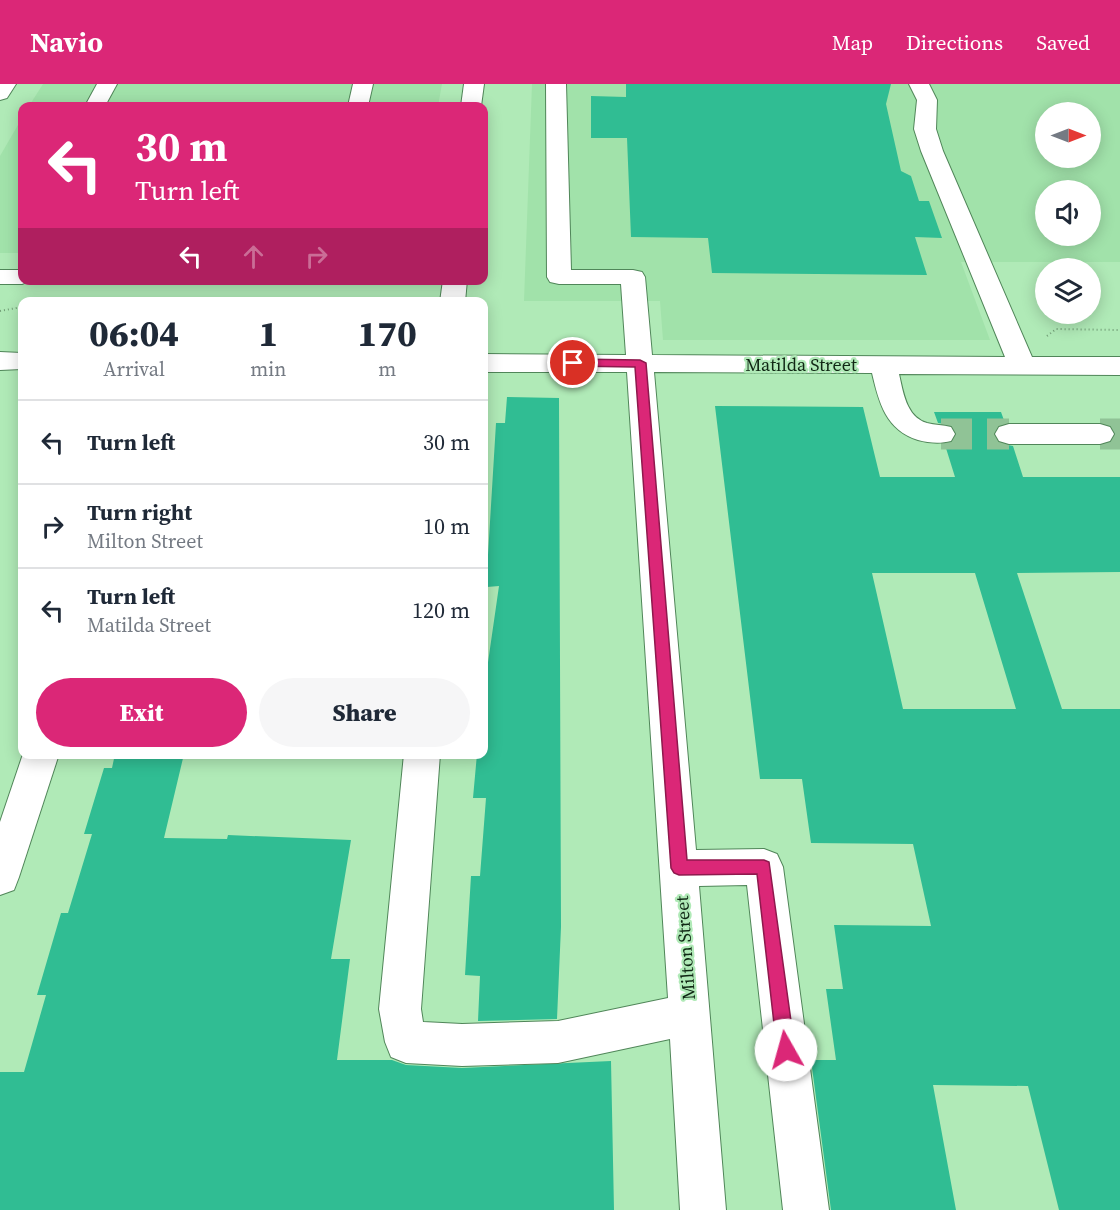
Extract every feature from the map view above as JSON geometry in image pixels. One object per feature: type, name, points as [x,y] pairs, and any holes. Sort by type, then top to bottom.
[{"type":"street","points":[[0,93],[6,84]]},
{"type":"street","points":[[97,102],[107,84]]},
{"type":"street","points":[[359,102],[363,84]]},
{"type":"street","points":[[472,102],[474,84]]},
{"type":"street","name":"Milton Street","points":[[556,84],[559,277],[633,277],[703,1210]]},
{"type":"street","points":[[919,84],[927,100],[925,129],[932,151],[1022,365]]},
{"type":"street","points":[[0,277],[18,277]]},
{"type":"street","points":[[0,361],[18,361]]},
{"type":"street","name":"Matilda Street","points":[[488,363],[1120,366]]},
{"type":"street","points":[[883,365],[897,413],[903,423],[924,434],[941,434]]},
{"type":"street","points":[[1009,434],[1100,434]]},
{"type":"street","points":[[0,877],[39,759]]},
{"type":"street","points":[[422,759],[400,1009],[406,1041],[462,1045],[558,1042],[689,1014]]},
{"type":"street","points":[[679,868],[764,867],[806,1210]]},
{"type":"path","points":[[0,311],[18,308]]},
{"type":"path","points":[[1042,339],[1056,329],[1120,330]]},
{"type":"shaded area","points":[[43,84],[442,84],[439,102],[32,102]]},
{"type":"shaded area","points":[[532,84],[1120,84],[1120,262],[1101,262],[1101,258],[1035,258],[1035,262],[961,262],[990,340],[663,340],[660,301],[524,301]]},
{"type":"shaded area","points":[[18,125],[18,253],[0,253],[0,156]]},
{"type":"building","points":[[626,84],[891,84],[886,104],[901,171],[911,176],[919,201],[929,201],[942,238],[915,237],[927,275],[712,273],[708,238],[631,237],[627,138],[591,138],[591,96],[626,97]]},
{"type":"building","points":[[507,397],[559,398],[561,927],[557,1019],[478,1021],[480,976],[465,975],[471,876],[480,876],[486,798],[473,798],[477,759],[488,759],[488,662],[499,586],[488,587],[496,423],[505,423]]},
{"type":"building","points":[[715,406],[863,407],[880,477],[955,477],[945,445],[953,442],[957,433],[951,425],[938,423],[934,412],[1001,412],[1005,423],[997,426],[993,435],[998,443],[1013,446],[1023,477],[1120,477],[1120,572],[1017,573],[1062,709],[1120,709],[1120,1210],[1059,1210],[1028,1086],[933,1085],[956,1210],[831,1210],[811,1060],[836,1060],[826,989],[843,989],[834,925],[931,926],[913,844],[811,843],[802,779],[760,779]],"holes":[[[872,573],[975,573],[1016,709],[903,709]]]},
{"type":"building","points":[[114,759],[183,759],[164,838],[227,839],[228,835],[351,840],[331,959],[350,959],[337,1060],[392,1060],[406,1065],[462,1068],[611,1061],[614,1210],[0,1210],[0,1072],[24,1072],[46,995],[37,995],[61,913],[68,913],[92,834],[84,834],[104,768],[112,768]]},
{"type":"tunnel","points":[[941,434],[1009,434]]},
{"type":"tunnel","points":[[1100,434],[1120,434]]},
{"type":"route","points":[[573,363],[640,363],[679,868],[764,867],[786,1050]]}]
